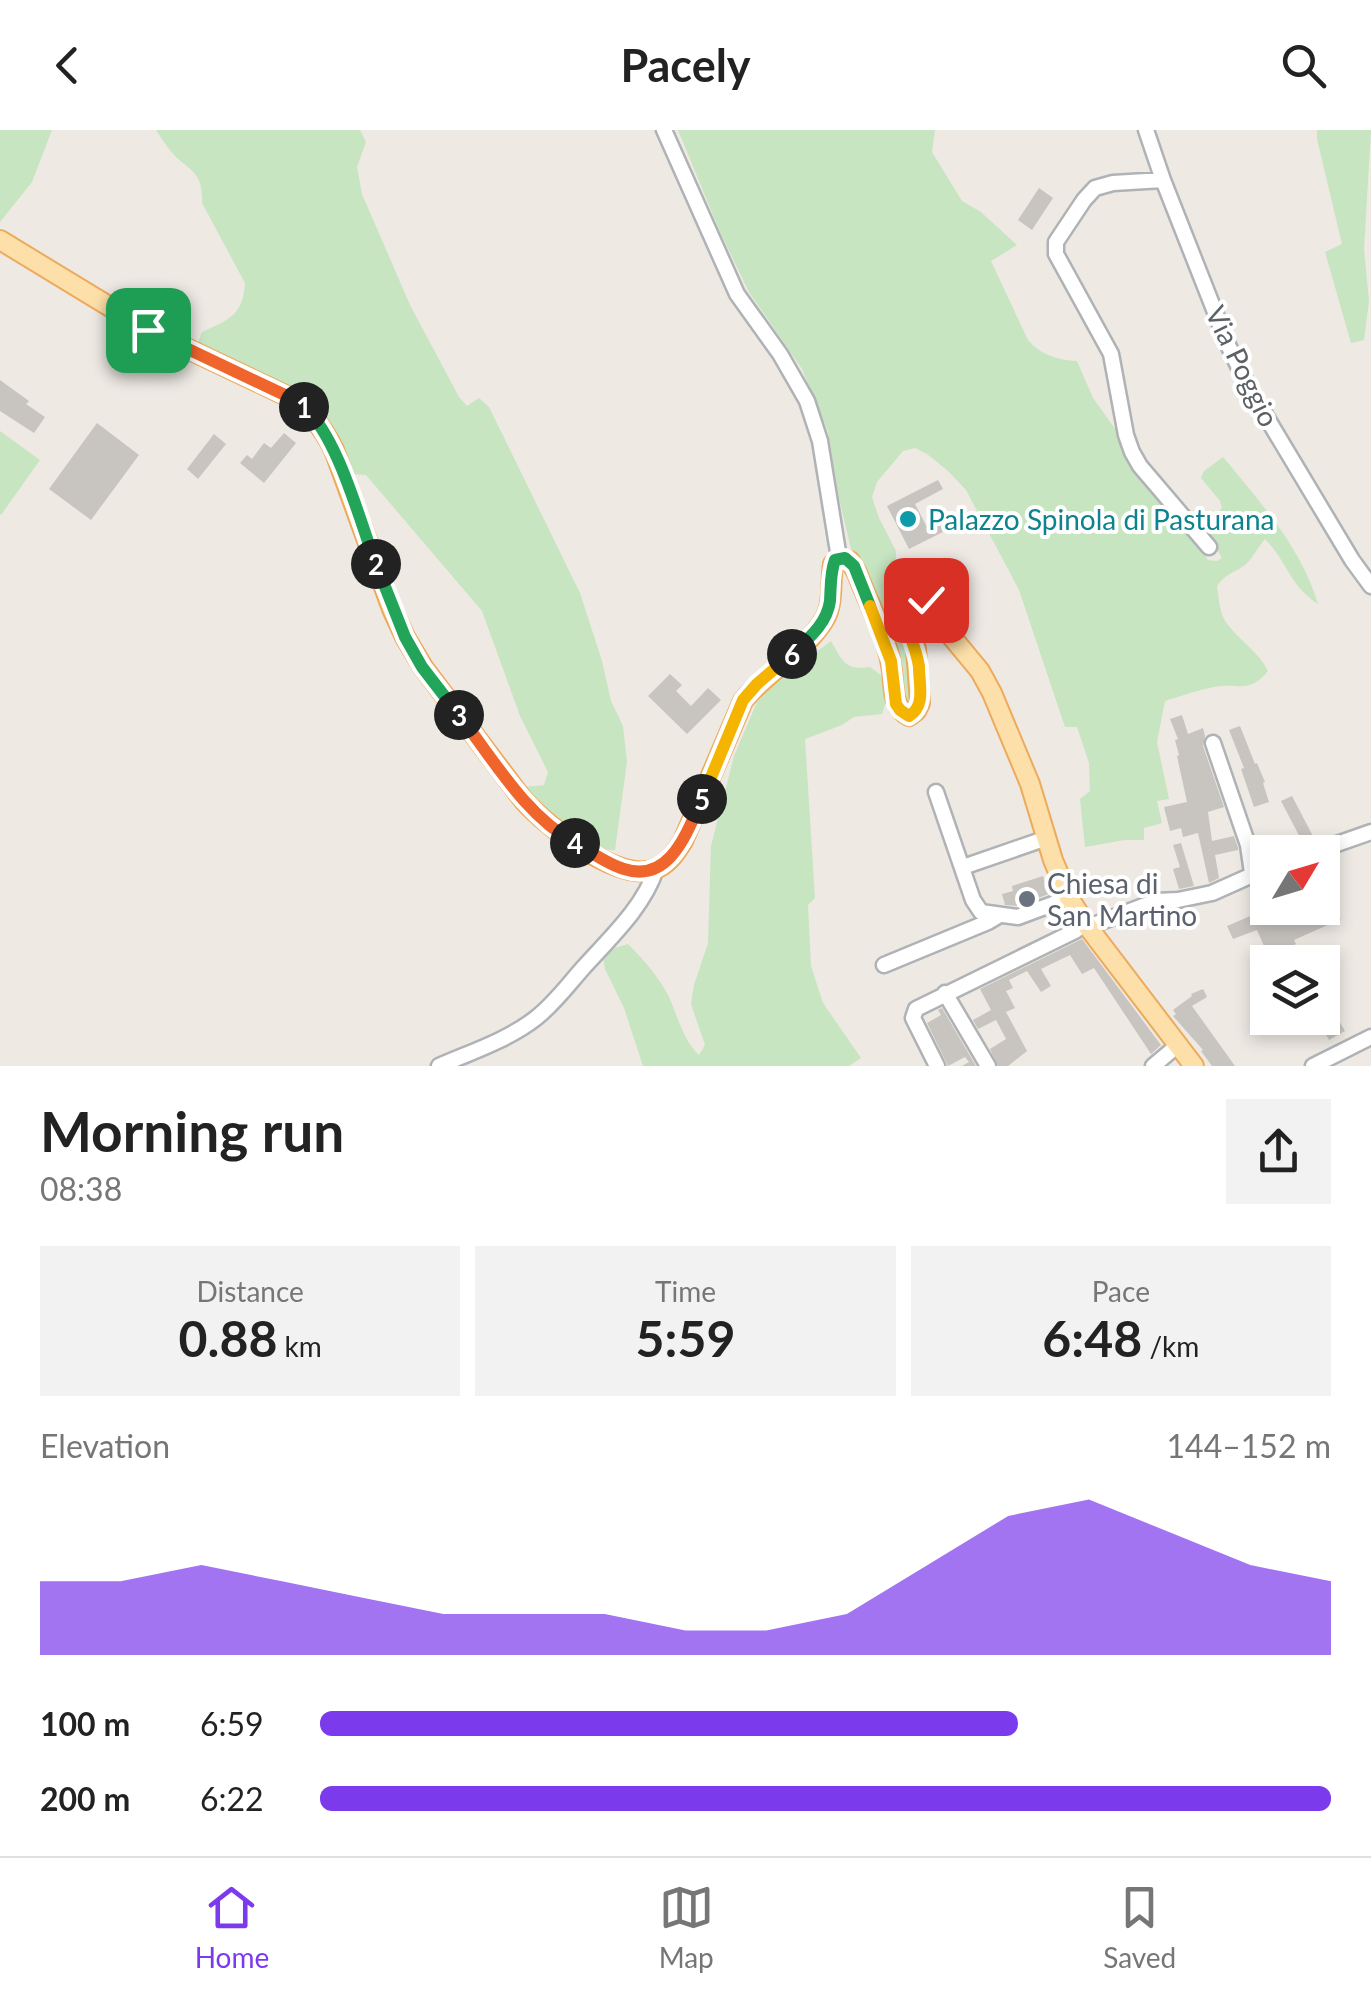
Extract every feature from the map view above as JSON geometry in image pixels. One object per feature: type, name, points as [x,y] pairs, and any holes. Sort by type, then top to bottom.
[{"type":"main road","points":[[0,240],[148,330],[307,409],[334,450],[392,609],[422,667],[542,820],[620,868],[656,869],[684,841],[743,700],[824,621],[833,564],[839,558],[854,566],[891,661],[896,704],[909,716],[916,711],[920,703],[918,662],[896,587],[904,575],[912,575],[919,580],[932,613],[980,671],[992,693],[1030,784],[1052,860],[1070,898],[1194,1066]]},
{"type":"street","points":[[664,130],[737,294],[780,354],[807,401],[820,440],[839,558]]},
{"type":"street","name":"Via Poggio","points":[[1146,130],[1228,345],[1249,388],[1371,586]]},
{"type":"street","points":[[1163,180],[1113,182],[1094,188],[1056,242],[1056,254],[1111,354],[1132,452],[1209,547]]},
{"type":"street","points":[[1213,743],[1250,860]]},
{"type":"street","points":[[936,792],[981,912],[1018,917],[1070,898]]},
{"type":"street","points":[[1340,843],[1371,832]]},
{"type":"street","points":[[963,867],[1047,838]]},
{"type":"street","points":[[439,1066],[501,1039],[535,1019],[622,924],[651,884],[656,869]]},
{"type":"street","points":[[938,1066],[913,1015],[916,1009],[1087,925],[1156,901],[1212,892],[1250,875]]},
{"type":"street","points":[[884,965],[998,916]]},
{"type":"street","points":[[945,994],[988,1066]]},
{"type":"street","points":[[1313,1066],[1371,1038]]},
{"type":"street","points":[[1154,1066],[1178,1045]]},
{"type":"green space","points":[[0,130],[52,130],[32,182],[0,222]]},
{"type":"green space","points":[[156,130],[360,130],[366,142],[357,167],[362,194],[410,305],[459,397],[467,406],[479,398],[489,407],[580,593],[611,701],[623,726],[627,762],[615,850],[579,837],[552,817],[523,787],[544,785],[548,772],[520,716],[482,611],[366,475],[352,474],[336,440],[197,346],[202,332],[227,320],[237,310],[245,283],[202,203],[199,180]]},
{"type":"green space","points":[[678,130],[935,130],[932,152],[962,201],[981,212],[1017,245],[991,261],[1028,340],[1050,356],[1077,361],[1093,398],[1116,430],[1131,469],[1208,560],[1222,558],[1202,527],[1222,508],[1201,478],[1223,457],[1290,544],[1318,604],[1294,581],[1265,539],[1246,564],[1217,586],[1224,619],[1268,671],[1249,685],[1214,687],[1165,701],[1157,742],[1169,799],[1157,801],[1162,823],[1144,828],[1144,840],[1085,847],[1080,799],[1090,791],[1089,763],[1077,727],[1065,727],[1019,590],[966,490],[948,471],[915,448],[903,451],[877,482],[872,497],[896,551],[889,583],[914,670],[911,705],[906,706],[886,626],[857,554],[851,549],[828,432],[802,369],[749,292]]},
{"type":"green space","points":[[1317,130],[1371,130],[1364,249],[1369,301],[1364,340],[1351,343],[1325,252],[1342,244]]},
{"type":"green space","points":[[0,431],[40,460],[1,515],[0,514]]},
{"type":"green space","points":[[831,641],[845,663],[870,667],[881,675],[886,701],[882,714],[854,717],[805,739],[815,898],[808,905],[811,966],[823,1003],[861,1058],[849,1066],[643,1066],[603,956],[628,944],[634,950],[661,983],[685,1035],[699,1055],[705,1045],[691,1004],[708,943],[711,846],[734,756],[757,702]]},
{"type":"building","points":[[1039,188],[1053,198],[1032,230],[1018,220]]},
{"type":"building","points":[[0,380],[45,417],[34,433],[0,411]]},
{"type":"building","points":[[97,423],[139,455],[91,520],[49,489]]},
{"type":"building","points":[[284,433],[296,443],[264,483],[240,463],[247,455],[252,459],[264,443],[271,448]]},
{"type":"building","points":[[214,434],[226,444],[198,479],[187,469]]},
{"type":"building","name":"Palazzo Spinola di Pasturana","points":[[938,480],[943,489],[915,504],[928,529],[956,514],[961,523],[909,549],[887,506]]},
{"type":"building","points":[[670,674],[682,685],[676,691],[691,706],[708,688],[721,700],[687,734],[648,696]]},
{"type":"building","points":[[1182,715],[1188,734],[1203,728],[1203,746],[1224,807],[1208,812],[1212,841],[1234,836],[1238,848],[1215,855],[1219,878],[1209,883],[1198,833],[1183,837],[1181,828],[1170,831],[1164,807],[1187,802],[1177,756],[1178,739],[1170,719]]},
{"type":"building","points":[[1240,726],[1265,782],[1269,802],[1254,807],[1229,730]]},
{"type":"building","points":[[1292,796],[1312,835],[1299,835],[1281,801]]},
{"type":"building","points":[[1181,843],[1194,886],[1179,889],[1173,869],[1180,867],[1173,845]]},
{"type":"building","name":"Chiesa di San Martino","points":[[1043,876],[1049,894],[1017,906],[1005,905],[1002,894],[1013,891],[1012,886]]},
{"type":"building","points":[[1250,916],[1250,925],[1328,925],[1294,940],[1294,945],[1264,945],[1257,930],[1233,939],[1227,926]]},
{"type":"building","points":[[1082,939],[1161,1045],[1151,1054],[1094,968],[1082,974],[1070,955],[1041,969],[1051,986],[1041,992],[1027,971],[1009,980],[1013,988],[1006,991],[1015,1008],[1006,1012],[1027,1051],[1008,1066],[998,1066],[990,1049],[1006,1039],[996,1020],[978,1029],[973,1020],[991,1010],[980,989]]},
{"type":"building","points":[[1203,989],[1207,997],[1192,1006],[1235,1066],[1212,1066],[1173,1016],[1173,1010]]},
{"type":"building","points":[[942,1008],[976,1066],[962,1066],[969,1062],[965,1057],[948,1066],[927,1023],[941,1015],[938,1010]]},
{"type":"place","name":"Palazzo Spinola di Pasturana","points":[[908,519]]},
{"type":"place","name":"Chiesa di San Martino","points":[[1027,899]]},
{"type":"route","points":[[148,330],[307,409],[334,450],[392,609],[422,667],[542,820],[620,868],[656,869],[684,841],[743,700],[824,621],[835,560],[845,558],[854,566],[891,661],[896,704],[909,716],[920,703],[918,662],[896,583],[904,575],[916,577],[926,600]]}]
